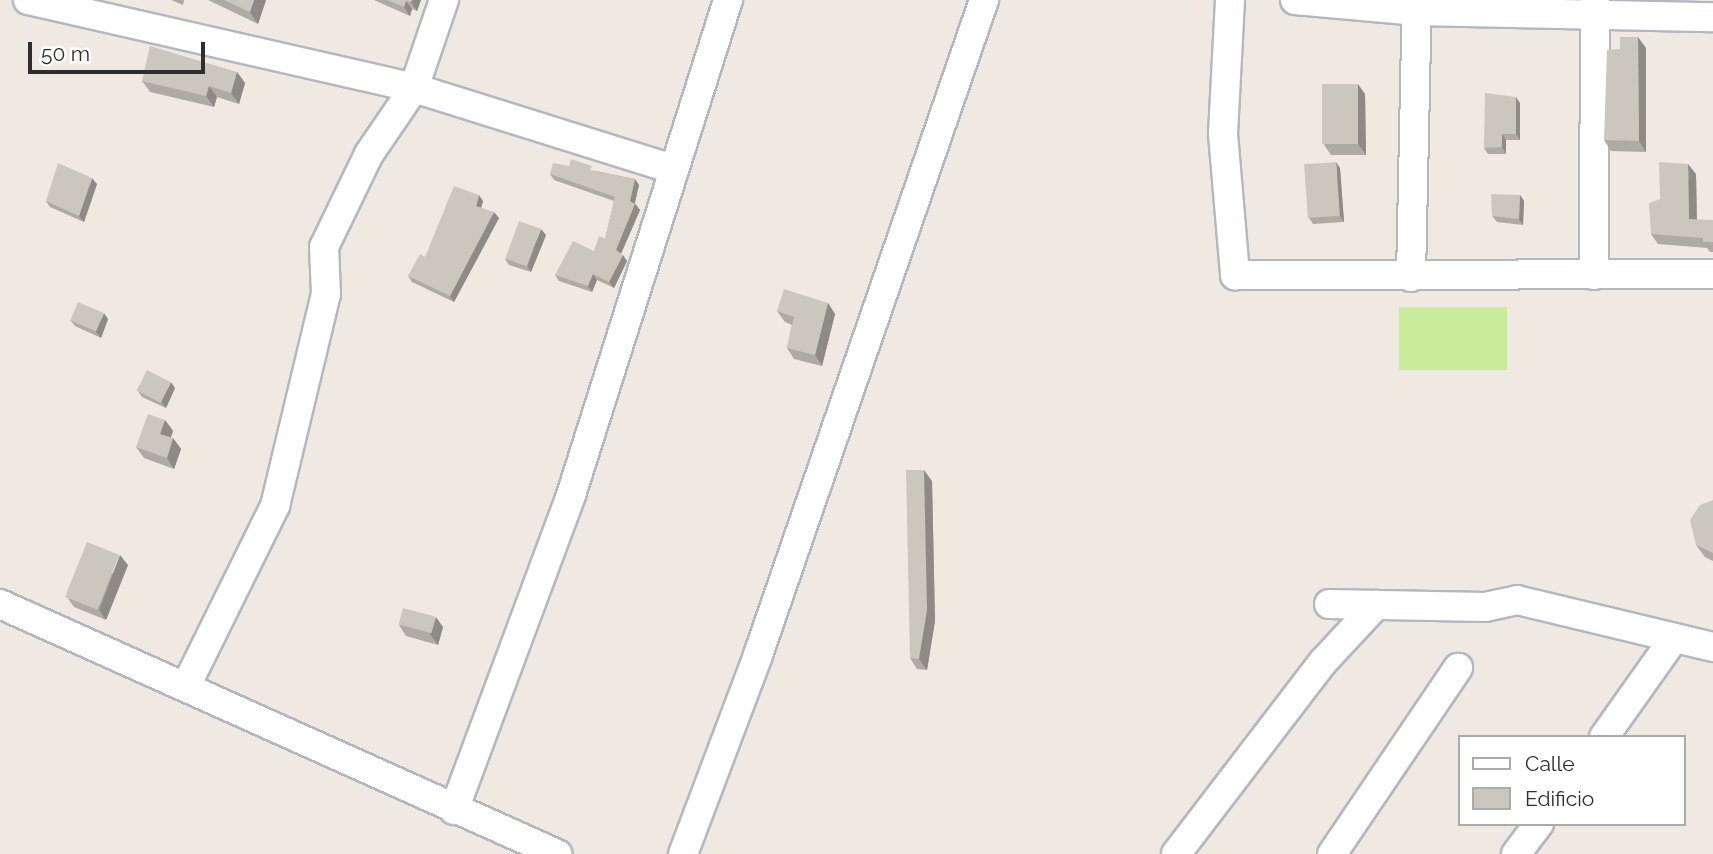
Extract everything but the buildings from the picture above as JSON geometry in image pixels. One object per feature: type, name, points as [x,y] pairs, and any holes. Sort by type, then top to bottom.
[{"type":"street","points":[[28,0],[414,89],[673,169]]},
{"type":"street","points":[[187,684],[275,506],[326,294],[324,247],[369,154],[414,89],[444,0]]},
{"type":"street","points":[[454,810],[571,495],[728,0]]},
{"type":"street","points":[[683,854],[763,642],[984,0]]},
{"type":"street","points":[[1230,0],[1223,134],[1235,275],[1411,277],[1713,274]]},
{"type":"street","points":[[1295,0],[1595,8],[1713,17]]},
{"type":"street","points":[[1411,277],[1417,5]]},
{"type":"street","points":[[1594,275],[1595,8]]},
{"type":"street","points":[[1329,604],[1485,607],[1517,600],[1713,647]]},
{"type":"street","points":[[0,604],[187,684],[454,810],[557,854]]},
{"type":"street","points":[[1176,854],[1324,662],[1376,605]]},
{"type":"street","points":[[1605,735],[1674,638]]},
{"type":"street","points":[[1332,854],[1458,668]]},
{"type":"street","points":[[1516,854],[1537,826]]},
{"type":"green space","points":[[1399,307],[1507,307],[1507,370],[1399,370]]}]
